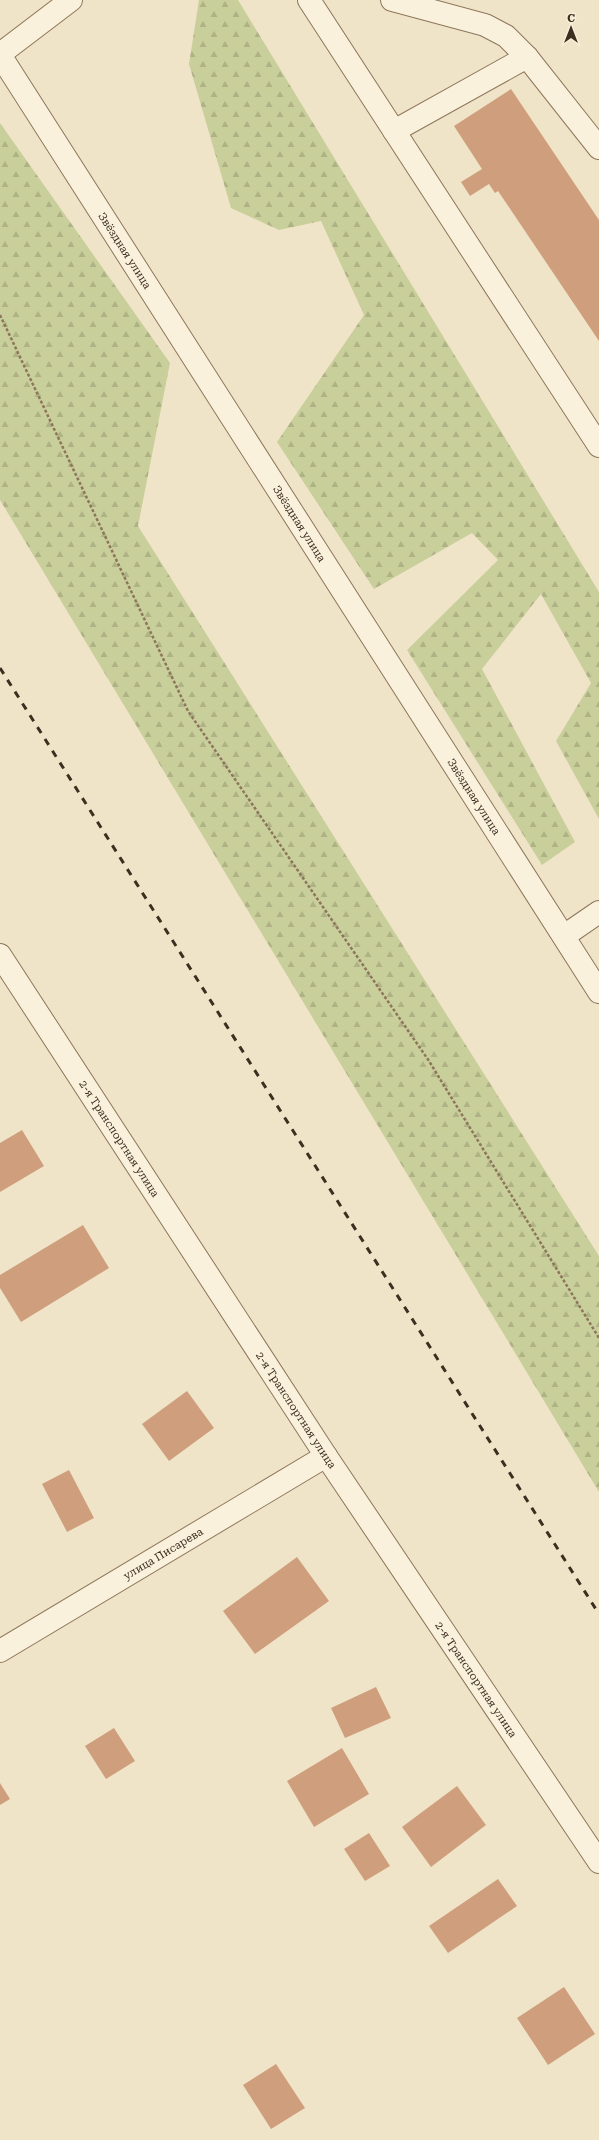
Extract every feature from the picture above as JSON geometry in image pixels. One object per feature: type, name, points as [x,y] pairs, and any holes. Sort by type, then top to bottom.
[{"type":"street","points":[[0,54],[71,0]]},
{"type":"street","points":[[392,0],[486,25],[506,36],[527,57],[599,148]]},
{"type":"street","points":[[314,2],[394,131],[599,446]]},
{"type":"street","name":"Звёздная улица","points":[[0,54],[599,992]]},
{"type":"street","points":[[394,131],[527,57]]},
{"type":"street","points":[[564,936],[599,912]]},
{"type":"street","name":"2-я Транспортная улица","points":[[0,955],[326,1456],[599,1862]]},
{"type":"street","name":"улица Писарева","points":[[0,1651],[326,1456]]},
{"type":"path","points":[[0,315],[188,712],[429,1060],[599,1338]]},
{"type":"green space","points":[[199,0],[238,0],[599,592],[599,819],[556,741],[591,683],[541,594],[482,669],[575,842],[542,865],[407,650],[498,560],[472,533],[374,589],[277,442],[364,315],[321,221],[279,230],[231,208],[189,64]]},
{"type":"green space","points":[[0,123],[170,363],[138,526],[599,1256],[599,1492],[0,500]]},
{"type":"building","points":[[511,89],[599,220],[599,341],[498,191],[495,193],[489,184],[470,196],[461,182],[482,169],[454,126]]},
{"type":"building","points":[[22,1130],[44,1166],[0,1192],[0,1143]]},
{"type":"building","points":[[83,1225],[109,1268],[21,1322],[0,1288],[0,1275]]},
{"type":"building","points":[[187,1391],[214,1428],[169,1461],[142,1424]]},
{"type":"building","points":[[69,1470],[94,1518],[67,1532],[42,1484]]},
{"type":"building","points":[[297,1557],[329,1601],[255,1654],[223,1611]]},
{"type":"building","points":[[376,1687],[391,1718],[345,1738],[331,1708]]},
{"type":"building","points":[[114,1728],[135,1761],[106,1779],[85,1746]]},
{"type":"building","points":[[342,1748],[369,1794],[314,1827],[287,1781]]},
{"type":"building","points":[[0,1783],[10,1799],[0,1805]]},
{"type":"building","points":[[457,1786],[486,1825],[431,1867],[402,1827]]},
{"type":"building","points":[[369,1833],[390,1866],[365,1881],[344,1849]]},
{"type":"building","points":[[498,1879],[517,1906],[448,1953],[429,1926]]},
{"type":"building","points":[[564,1987],[595,2034],[548,2065],[517,2018]]},
{"type":"building","points":[[276,2064],[305,2108],[271,2129],[243,2085]]},
{"type":"railway","points":[[0,668],[599,1614]]}]
